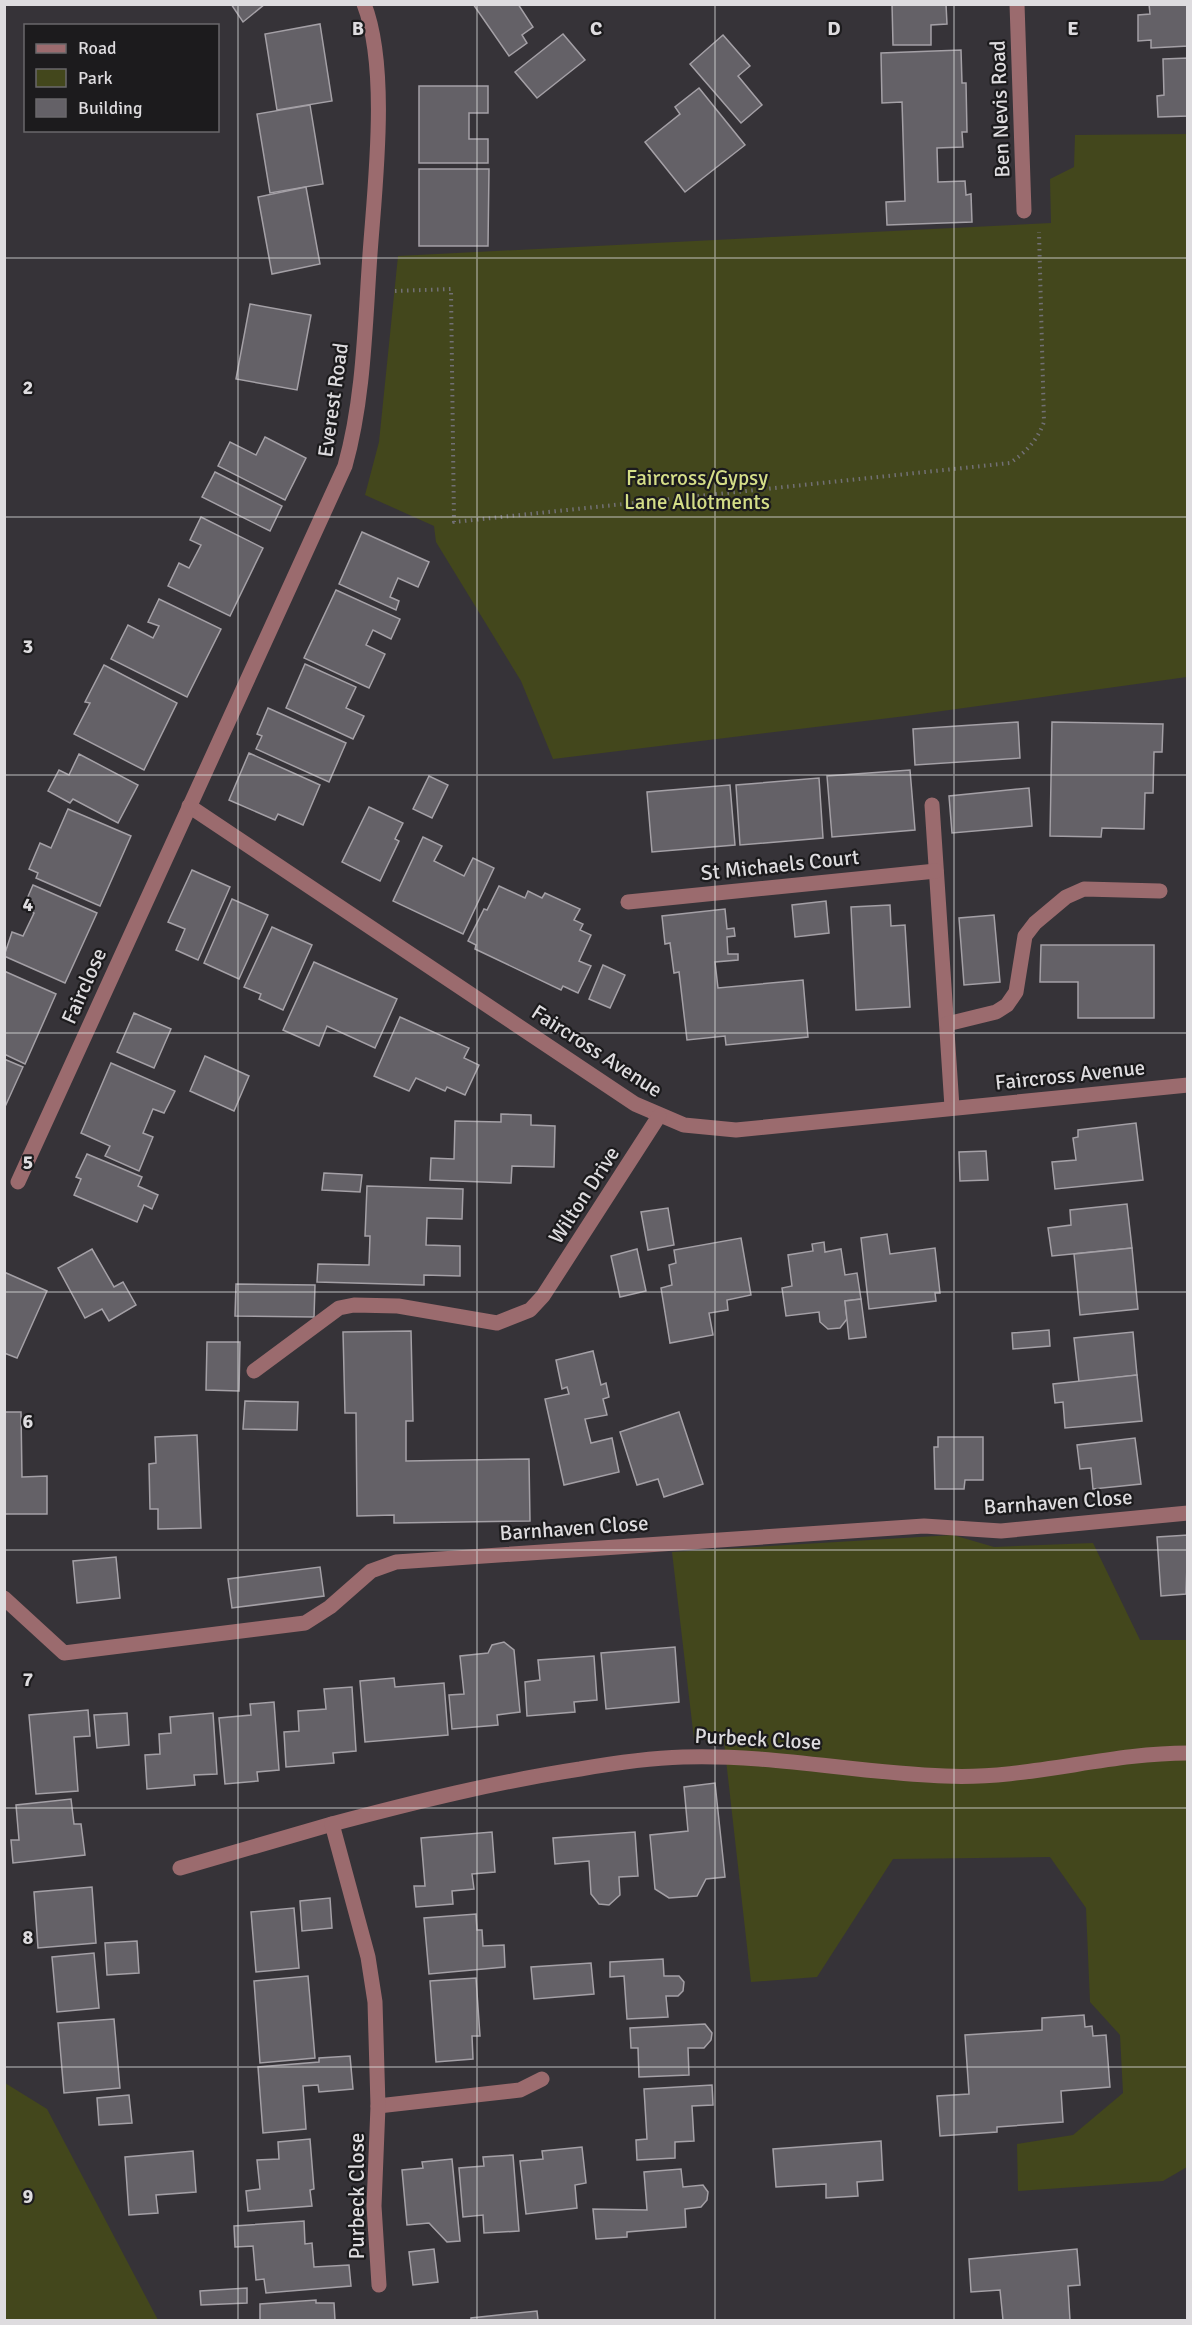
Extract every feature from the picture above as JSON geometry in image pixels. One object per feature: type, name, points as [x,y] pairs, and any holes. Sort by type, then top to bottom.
[{"type":"street","name":"Everest Road","points":[[189,806],[345,466],[356,419],[375,184],[377,95],[376,56],[364,4]]},
{"type":"street","name":"Ben Nevis Road","points":[[1017,4],[1024,211]]},
{"type":"street","points":[[932,805],[952,1107]]},
{"type":"street","name":"Faircross Avenue","points":[[189,806],[635,1104],[684,1125],[736,1130],[1188,1085]]},
{"type":"street","name":"Fairclose","points":[[18,1182],[189,806]]},
{"type":"street","name":"St Michaels Court","points":[[628,902],[936,871]]},
{"type":"street","points":[[947,1023],[996,1012],[1007,1005],[1016,992],[1025,936],[1035,923],[1066,897],[1084,889],[1160,891]]},
{"type":"street","name":"Wilton Drive","points":[[254,1371],[339,1308],[354,1305],[398,1306],[497,1323],[530,1310],[543,1296],[659,1116]]},
{"type":"street","name":"Barnhaven Close","points":[[4,1598],[64,1653],[305,1623],[330,1607],[371,1571],[396,1562],[924,1526],[1001,1531],[1188,1513]]},
{"type":"street","name":"Purbeck Close","points":[[180,1868],[332,1824],[497,1782],[645,1759],[685,1756],[773,1759],[945,1776],[1021,1774],[1129,1756],[1188,1754]]},
{"type":"street","name":"Purbeck Close","points":[[332,1824],[372,1980],[378,2045],[374,2206],[379,2285]]},
{"type":"street","name":"Purbeck Close","points":[[378,2106],[520,2090],[542,2079]]},
{"type":"path","points":[[367,292],[451,288],[454,522],[1010,463],[1025,452],[1039,436],[1044,422],[1039,224],[1024,211]]},
{"type":"green space","name":"Faircross/Gypsy Lane Allotments","points":[[1187,134],[1187,677],[906,716],[553,759],[521,681],[436,542],[434,526],[365,495],[379,442],[398,256],[1051,223],[1050,179],[1074,167],[1075,135]]},
{"type":"green space","points":[[953,1535],[994,1547],[1093,1543],[1140,1640],[1187,1640],[1187,2167],[1163,2181],[1018,2191],[1017,2144],[1073,2135],[1123,2093],[1120,2035],[1090,2002],[1086,1908],[1050,1857],[893,1859],[817,1977],[751,1982],[724,1742],[694,1739],[672,1552]]},
{"type":"green space","points":[[5,2083],[47,2109],[158,2320],[5,2320]]},
{"type":"building","points":[[231,4],[265,4],[243,22]]},
{"type":"building","points":[[473,4],[518,4],[533,27],[522,35],[527,43],[509,56]]},
{"type":"building","points":[[892,4],[946,4],[947,24],[931,25],[931,45],[893,45]]},
{"type":"building","points":[[1149,4],[1188,4],[1188,46],[1151,48],[1151,40],[1138,41],[1138,15],[1150,14]]},
{"type":"building","points":[[320,24],[332,101],[277,110],[265,34]]},
{"type":"building","points":[[563,34],[585,60],[537,98],[515,72]]},
{"type":"building","points":[[723,35],[750,66],[738,76],[762,105],[741,123],[690,64]]},
{"type":"building","points":[[961,50],[962,83],[966,83],[967,132],[962,132],[963,147],[937,148],[938,182],[965,181],[966,195],[971,194],[972,222],[887,225],[886,202],[905,201],[902,102],[882,103],[881,53]]},
{"type":"building","points":[[1188,58],[1188,116],[1158,117],[1157,96],[1164,95],[1163,59]]},
{"type":"building","points":[[419,86],[488,86],[488,113],[469,113],[469,139],[488,139],[488,163],[419,163]]},
{"type":"building","points":[[699,88],[745,145],[685,192],[645,142],[680,114],[675,107]]},
{"type":"building","points":[[310,105],[323,184],[270,193],[257,114]]},
{"type":"building","points":[[419,169],[489,169],[488,246],[419,246]]},
{"type":"building","points":[[306,187],[320,264],[272,274],[258,197]]},
{"type":"building","points":[[250,304],[311,315],[297,390],[236,379]]},
{"type":"building","points":[[265,437],[306,458],[285,500],[218,466],[230,442],[256,455]]},
{"type":"building","points":[[215,472],[282,506],[270,531],[202,497]]},
{"type":"building","points":[[201,517],[263,548],[230,616],[168,586],[179,563],[189,568],[201,545],[190,540]]},
{"type":"building","points":[[362,532],[429,562],[418,587],[398,578],[390,597],[399,601],[396,610],[339,584]]},
{"type":"building","points":[[336,590],[400,619],[391,639],[373,630],[366,645],[385,654],[369,688],[304,658]]},
{"type":"building","points":[[159,599],[221,629],[187,697],[111,659],[128,625],[153,638],[159,626],[148,622]]},
{"type":"building","points":[[305,664],[356,687],[346,708],[364,716],[353,739],[286,708]]},
{"type":"building","points":[[104,665],[177,703],[144,770],[74,734],[90,703],[85,702]]},
{"type":"building","points":[[268,708],[346,743],[329,782],[256,749],[262,736],[257,734]]},
{"type":"building","points":[[1018,722],[1020,758],[915,765],[913,729]]},
{"type":"building","points":[[1052,722],[1163,724],[1162,752],[1154,752],[1153,793],[1145,793],[1144,829],[1102,828],[1101,837],[1050,836]]},
{"type":"building","points":[[249,753],[320,785],[303,825],[278,814],[275,820],[229,800]]},
{"type":"building","points":[[79,754],[138,785],[118,823],[73,799],[70,803],[48,791],[59,770],[69,775]]},
{"type":"building","points":[[910,770],[915,830],[832,837],[827,776]]},
{"type":"building","points":[[429,776],[448,785],[432,818],[413,809]]},
{"type":"building","points":[[819,778],[823,838],[740,845],[736,785]]},
{"type":"building","points":[[730,785],[735,845],[652,852],[647,792]]},
{"type":"building","points":[[1029,788],[1032,826],[952,833],[949,796]]},
{"type":"building","points":[[369,807],[403,823],[395,839],[399,841],[380,881],[342,862]]},
{"type":"building","points":[[68,809],[131,836],[100,906],[36,878],[38,873],[29,869],[40,843],[51,848]]},
{"type":"building","points":[[423,837],[442,846],[434,861],[464,876],[473,858],[494,868],[463,934],[393,901]]},
{"type":"building","points":[[192,870],[230,887],[198,960],[176,950],[185,929],[168,922]]},
{"type":"building","points":[[33,885],[97,913],[65,983],[4,956],[12,932],[23,936],[34,913],[23,908]]},
{"type":"building","points":[[499,886],[525,898],[528,891],[542,898],[545,893],[580,909],[574,920],[583,924],[580,930],[591,935],[579,961],[591,966],[578,993],[563,986],[561,990],[475,949],[476,945],[468,941]]},
{"type":"building","points":[[232,899],[268,915],[239,979],[204,963]]},
{"type":"building","points":[[826,901],[829,933],[795,937],[792,905]]},
{"type":"building","points":[[890,905],[891,926],[905,925],[910,1007],[856,1010],[851,907]]},
{"type":"building","points":[[725,909],[727,929],[734,928],[735,936],[727,937],[728,954],[738,954],[738,960],[715,962],[718,988],[803,980],[808,1037],[726,1045],[725,1036],[687,1040],[679,972],[674,973],[670,943],[665,944],[662,916]]},
{"type":"building","points":[[994,915],[1000,982],[964,985],[959,918]]},
{"type":"building","points":[[272,927],[312,945],[283,1010],[259,999],[261,994],[244,987]]},
{"type":"building","points":[[1041,945],[1154,945],[1154,1018],[1078,1018],[1078,982],[1040,982]]},
{"type":"building","points":[[314,962],[397,999],[375,1048],[327,1026],[319,1046],[283,1030]]},
{"type":"building","points":[[603,965],[625,975],[610,1008],[589,999]]},
{"type":"building","points":[[4,971],[56,994],[25,1064],[4,1054]]},
{"type":"building","points":[[134,1013],[171,1029],[154,1068],[117,1052]]},
{"type":"building","points":[[400,1017],[469,1048],[464,1058],[479,1065],[465,1095],[447,1087],[445,1091],[416,1078],[409,1091],[374,1076]]},
{"type":"building","points":[[205,1056],[249,1076],[234,1111],[190,1091]]},
{"type":"building","points":[[4,1059],[23,1067],[4,1109]]},
{"type":"building","points":[[111,1063],[175,1091],[164,1113],[153,1109],[143,1133],[153,1137],[139,1171],[105,1156],[110,1146],[81,1133]]},
{"type":"building","points":[[501,1114],[531,1115],[531,1125],[555,1126],[554,1167],[512,1166],[511,1183],[430,1180],[431,1158],[454,1159],[455,1121],[501,1122]]},
{"type":"building","points":[[1136,1123],[1143,1180],[1055,1189],[1052,1162],[1076,1160],[1073,1138],[1078,1137],[1078,1130]]},
{"type":"building","points":[[986,1151],[988,1180],[960,1181],[959,1152]]},
{"type":"building","points":[[87,1154],[142,1177],[138,1186],[158,1195],[152,1209],[144,1205],[137,1222],[74,1195],[81,1179],[76,1177]]},
{"type":"building","points":[[324,1173],[362,1175],[360,1192],[322,1190]]},
{"type":"building","points":[[367,1186],[463,1189],[462,1219],[427,1218],[426,1245],[460,1246],[460,1276],[424,1275],[424,1285],[317,1282],[318,1264],[369,1265],[370,1236],[365,1236]]},
{"type":"building","points":[[1127,1204],[1132,1248],[1052,1256],[1048,1228],[1071,1225],[1070,1210]]},
{"type":"building","points":[[668,1208],[674,1245],[648,1250],[641,1212]]},
{"type":"building","points":[[887,1234],[890,1254],[935,1248],[940,1293],[935,1293],[936,1301],[869,1309],[861,1238]]},
{"type":"building","points":[[741,1238],[751,1295],[727,1300],[728,1310],[709,1313],[713,1335],[670,1343],[661,1288],[672,1285],[669,1265],[676,1263],[674,1250]]},
{"type":"building","points":[[824,1242],[825,1252],[841,1249],[845,1275],[857,1273],[861,1299],[845,1301],[847,1319],[840,1328],[828,1329],[820,1322],[819,1312],[786,1316],[782,1288],[792,1286],[788,1255],[813,1251],[812,1244]]},
{"type":"building","points":[[1132,1248],[1138,1309],[1080,1315],[1074,1254]]},
{"type":"building","points":[[92,1249],[114,1287],[123,1282],[136,1305],[109,1321],[102,1309],[85,1318],[58,1268]]},
{"type":"building","points":[[637,1249],[646,1291],[620,1297],[611,1256]]},
{"type":"building","points":[[4,1272],[47,1291],[17,1358],[4,1353]]},
{"type":"building","points":[[236,1284],[315,1285],[314,1317],[235,1316]]},
{"type":"building","points":[[861,1299],[866,1337],[849,1339],[845,1301]]},
{"type":"building","points":[[1049,1330],[1050,1346],[1013,1349],[1012,1333]]},
{"type":"building","points":[[411,1331],[413,1421],[406,1421],[406,1461],[529,1459],[530,1521],[394,1523],[394,1515],[357,1516],[356,1413],[345,1413],[343,1332]]},
{"type":"building","points":[[1133,1332],[1137,1375],[1079,1382],[1074,1338]]},
{"type":"building","points":[[207,1342],[240,1342],[239,1391],[206,1390]]},
{"type":"building","points":[[593,1351],[601,1385],[606,1383],[609,1397],[603,1399],[607,1415],[585,1419],[591,1443],[612,1438],[619,1472],[564,1485],[545,1399],[569,1394],[567,1387],[562,1389],[556,1360]]},
{"type":"building","points":[[1137,1375],[1142,1421],[1065,1428],[1063,1402],[1055,1403],[1053,1384]]},
{"type":"building","points":[[245,1401],[298,1402],[297,1430],[243,1429]]},
{"type":"building","points":[[4,1412],[21,1412],[22,1477],[47,1476],[47,1514],[4,1514]]},
{"type":"building","points":[[679,1412],[703,1484],[664,1497],[658,1479],[637,1485],[620,1432]]},
{"type":"building","points":[[197,1435],[201,1528],[158,1529],[158,1509],[150,1509],[149,1464],[156,1463],[155,1437]]},
{"type":"building","points":[[938,1437],[983,1437],[983,1480],[965,1480],[964,1489],[935,1489],[934,1447],[938,1447]]},
{"type":"building","points":[[1135,1438],[1141,1484],[1093,1489],[1091,1468],[1080,1469],[1077,1445]]},
{"type":"building","points":[[1188,1535],[1186,1594],[1161,1596],[1157,1537]]},
{"type":"building","points":[[116,1557],[120,1598],[77,1603],[73,1561]]},
{"type":"building","points":[[320,1567],[324,1596],[232,1608],[228,1579]]},
{"type":"building","points":[[504,1642],[514,1650],[520,1712],[497,1715],[498,1725],[452,1729],[449,1695],[464,1694],[460,1656],[488,1653],[492,1645]]},
{"type":"building","points":[[675,1647],[679,1702],[606,1709],[601,1653]]},
{"type":"building","points":[[594,1656],[597,1700],[574,1702],[575,1712],[527,1716],[525,1682],[540,1680],[538,1660]]},
{"type":"building","points":[[394,1678],[395,1687],[444,1683],[448,1735],[365,1742],[360,1681]]},
{"type":"building","points":[[352,1687],[356,1751],[333,1753],[334,1763],[286,1767],[284,1732],[299,1731],[298,1711],[326,1709],[324,1689]]},
{"type":"building","points":[[274,1702],[279,1770],[257,1772],[258,1781],[225,1784],[219,1718],[251,1715],[250,1704]]},
{"type":"building","points":[[88,1710],[90,1736],[74,1737],[78,1791],[36,1794],[29,1715]]},
{"type":"building","points":[[127,1713],[129,1745],[97,1748],[94,1715]]},
{"type":"building","points":[[213,1713],[217,1774],[194,1775],[195,1785],[147,1789],[145,1755],[160,1754],[159,1734],[171,1733],[170,1717]]},
{"type":"building","points":[[715,1783],[725,1877],[706,1879],[697,1896],[669,1898],[655,1889],[650,1835],[688,1831],[684,1787]]},
{"type":"building","points":[[71,1799],[74,1824],[81,1824],[85,1855],[13,1863],[11,1840],[19,1840],[16,1805]]},
{"type":"building","points":[[492,1832],[495,1872],[472,1874],[474,1889],[452,1891],[453,1904],[416,1907],[414,1886],[425,1886],[421,1838]]},
{"type":"building","points":[[635,1832],[638,1876],[619,1877],[620,1895],[609,1905],[599,1904],[591,1894],[589,1861],[555,1864],[553,1838]]},
{"type":"building","points":[[92,1887],[96,1943],[38,1948],[34,1892]]},
{"type":"building","points":[[330,1898],[332,1928],[302,1931],[300,1901]]},
{"type":"building","points":[[294,1908],[299,1968],[256,1972],[251,1912]]},
{"type":"building","points":[[476,1914],[477,1930],[482,1930],[483,1946],[504,1945],[505,1967],[429,1974],[424,1918]]},
{"type":"building","points":[[137,1941],[139,1973],[107,1975],[105,1943]]},
{"type":"building","points":[[94,1953],[99,2008],[57,2012],[52,1957]]},
{"type":"building","points":[[663,1959],[664,1976],[679,1976],[684,1982],[683,1991],[678,1996],[666,1996],[668,2017],[627,2019],[624,1976],[610,1977],[610,1962]]},
{"type":"building","points":[[591,1963],[594,1994],[534,1999],[531,1967]]},
{"type":"building","points":[[308,1976],[315,2058],[260,2063],[254,1981]]},
{"type":"building","points":[[476,1978],[480,2036],[472,2036],[473,2059],[436,2062],[430,1981]]},
{"type":"building","points":[[1084,2015],[1085,2027],[1092,2026],[1093,2036],[1106,2035],[1110,2087],[1061,2091],[1063,2122],[997,2127],[997,2132],[940,2136],[937,2096],[969,2094],[965,2035],[1042,2030],[1042,2018]]},
{"type":"building","points":[[114,2019],[120,2088],[64,2093],[58,2023]]},
{"type":"building","points":[[705,2024],[712,2033],[711,2040],[704,2048],[688,2048],[689,2075],[639,2077],[638,2048],[631,2048],[630,2028]]},
{"type":"building","points":[[350,2056],[353,2089],[319,2092],[318,2085],[303,2086],[306,2129],[263,2133],[258,2067],[319,2062],[319,2058]]},
{"type":"building","points":[[712,2085],[713,2105],[692,2106],[694,2141],[675,2142],[675,2158],[637,2160],[636,2140],[647,2139],[644,2089]]},
{"type":"building","points":[[129,2095],[132,2123],[99,2125],[97,2098]]},
{"type":"building","points":[[310,2139],[314,2189],[310,2190],[312,2206],[248,2211],[246,2191],[260,2189],[257,2160],[279,2159],[278,2142]]},
{"type":"building","points":[[881,2141],[883,2180],[857,2182],[858,2196],[826,2198],[826,2184],[776,2187],[773,2149]]},
{"type":"building","points":[[582,2147],[586,2183],[575,2185],[577,2208],[526,2214],[520,2161],[543,2159],[542,2151]]},
{"type":"building","points":[[193,2151],[196,2192],[156,2195],[158,2213],[129,2215],[125,2157]]},
{"type":"building","points":[[513,2155],[519,2231],[484,2233],[483,2215],[463,2217],[459,2168],[484,2166],[483,2157]]},
{"type":"building","points":[[452,2159],[460,2241],[447,2242],[429,2223],[407,2225],[402,2170],[423,2168],[422,2162]]},
{"type":"building","points":[[681,2169],[683,2187],[703,2185],[708,2192],[707,2200],[701,2207],[685,2209],[686,2227],[627,2232],[627,2237],[596,2239],[593,2209],[647,2210],[644,2172]]},
{"type":"building","points":[[304,2221],[305,2244],[312,2243],[314,2267],[349,2265],[351,2286],[266,2293],[264,2279],[256,2280],[253,2246],[235,2247],[234,2226]]},
{"type":"building","points":[[434,2249],[438,2282],[413,2285],[409,2252]]},
{"type":"building","points":[[1077,2249],[1080,2285],[1068,2286],[1070,2320],[1003,2320],[1000,2290],[971,2292],[969,2259]]},
{"type":"building","points":[[247,2288],[247,2303],[201,2305],[200,2291]]},
{"type":"building","points":[[316,2300],[316,2303],[334,2303],[335,2320],[260,2320],[260,2304]]},
{"type":"building","points":[[537,2311],[538,2320],[471,2320],[471,2318]]}]
